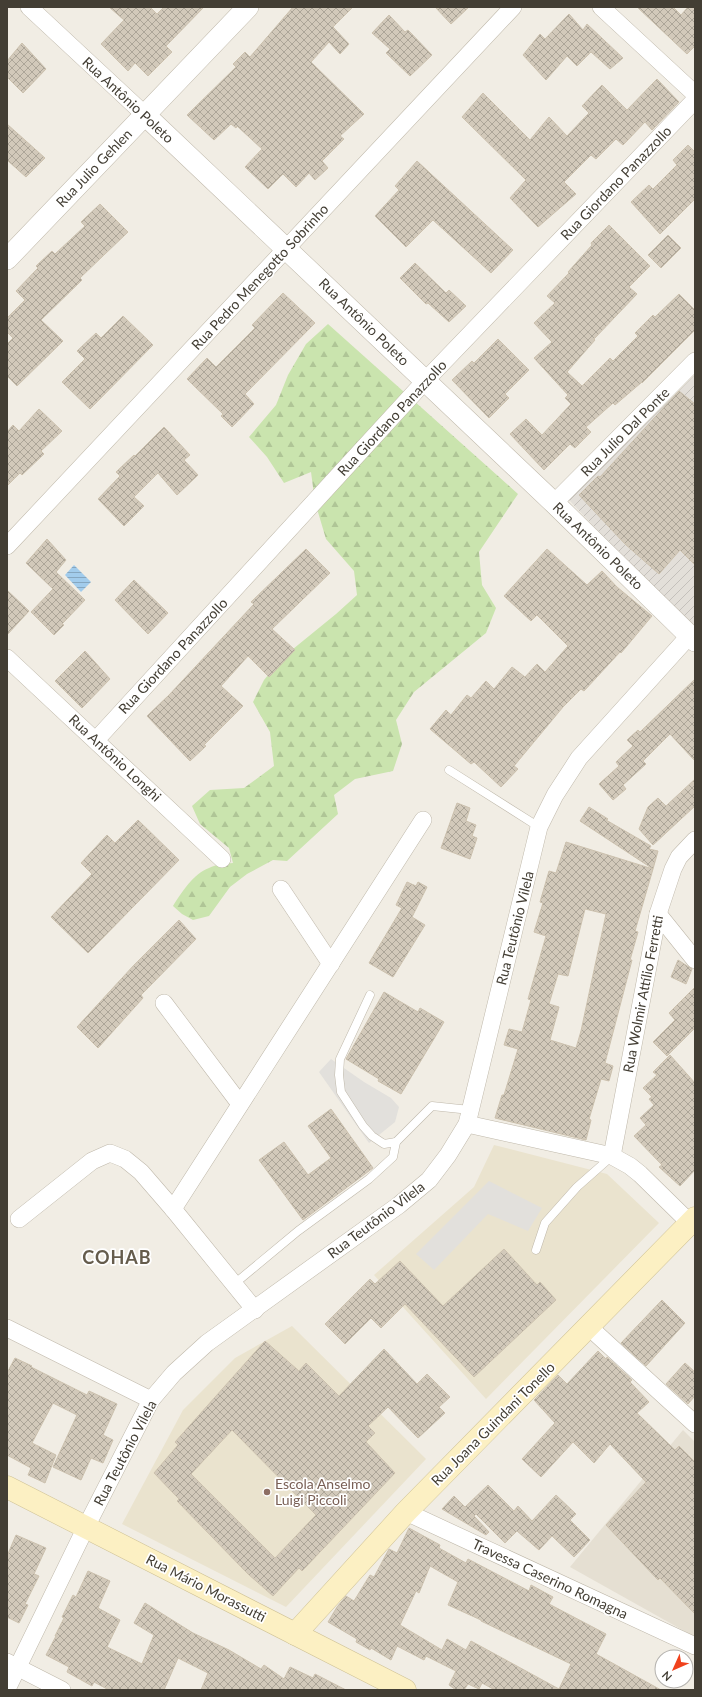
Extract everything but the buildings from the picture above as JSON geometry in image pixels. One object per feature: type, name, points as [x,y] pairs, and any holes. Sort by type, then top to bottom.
[{"type":"main road","name":"Rua Joana Guindani Tonello","points":[[295,1634],[406,1512],[693,1221]]},
{"type":"main road","name":"Rua Mário Morassutti","points":[[7,1487],[405,1690]]},
{"type":"street","name":"Rua Antônio Poleto","points":[[29,7],[287,249],[554,503],[692,638]]},
{"type":"street","name":"Rua Julio Gehlen","points":[[7,259],[248,7]]},
{"type":"street","name":"Rua Pedro Menegotto Sobrinho","points":[[7,546],[513,7]]},
{"type":"street","points":[[601,7],[695,94]]},
{"type":"street","name":"Rua Giordano Panazzollo","points":[[96,740],[425,381],[695,100]]},
{"type":"street","name":"Rua Julio Dal Ponte","points":[[554,503],[695,361]]},
{"type":"street","name":"Rua Teutônio Vilela","points":[[7,1689],[12,1665],[86,1527],[151,1400],[174,1373],[207,1343],[255,1310],[399,1205],[429,1180],[448,1155],[469,1117],[539,827],[555,795],[579,758],[692,638]]},
{"type":"street","name":"Rua Antônio Longhi","points":[[7,658],[222,859]]},
{"type":"street","points":[[173,1209],[422,820]]},
{"type":"street","name":"Rua Wolmir Attílio Ferretti","points":[[612,1156],[658,914],[673,869],[679,856],[695,840]]},
{"type":"street","points":[[281,889],[330,964]]},
{"type":"street","points":[[658,914],[695,960]]},
{"type":"street","points":[[164,1003],[240,1104]]},
{"type":"street","points":[[469,1117],[612,1156],[640,1174],[693,1221]]},
{"type":"street","points":[[19,1219],[92,1161],[110,1153],[125,1159],[141,1172],[255,1310]]},
{"type":"street","points":[[590,1326],[695,1424]]},
{"type":"street","points":[[7,1328],[151,1400]]},
{"type":"street","name":"Travessa Caserino Romagna","points":[[406,1512],[695,1646]]},
{"type":"street","points":[[12,1665],[62,1690]]},
{"type":"lane","points":[[449,770],[539,827]]},
{"type":"lane","points":[[370,995],[340,1059],[339,1075],[341,1092],[359,1121],[372,1136],[384,1144],[396,1142]]},
{"type":"lane","points":[[233,1284],[393,1157],[396,1142],[432,1106],[469,1117]]},
{"type":"lane","points":[[536,1250],[545,1223],[577,1188],[612,1156]]},
{"type":"shaded area","points":[[695,375],[695,634],[569,500]]},
{"type":"shaded area","points":[[331,1059],[364,1082],[391,1098],[399,1107],[395,1122],[369,1143],[319,1072]]},
{"type":"shaded area","points":[[494,1145],[607,1174],[659,1223],[486,1399],[374,1275],[474,1187]]},
{"type":"shaded area","points":[[489,1181],[542,1208],[528,1231],[488,1214],[434,1270],[416,1254]]},
{"type":"shaded area","name":"Escola Anselmo Luigi Piccoli","points":[[292,1326],[426,1459],[286,1607],[122,1524],[183,1410],[235,1358]]},
{"type":"shaded area","points":[[683,1430],[695,1442],[695,1637],[570,1567]]},
{"type":"green space","points":[[328,324],[518,494],[479,552],[482,585],[496,608],[486,633],[414,692],[396,720],[402,744],[393,771],[355,779],[334,795],[338,814],[287,861],[273,860],[247,874],[230,887],[209,916],[193,920],[182,914],[173,906],[180,895],[198,874],[221,864],[233,863],[229,848],[200,824],[192,806],[210,790],[244,788],[274,766],[270,732],[253,702],[264,680],[282,658],[357,595],[354,571],[326,539],[315,502],[311,472],[284,483],[267,457],[249,437],[276,405],[288,375],[306,344]]},
{"type":"water","points":[[74,565],[91,582],[81,592],[65,575]]},
{"type":"place","name":"Escola Anselmo Luigi Piccoli","points":[[267,1492]]},
{"type":"district","name":"COHAB","points":[[117,1258]]}]
